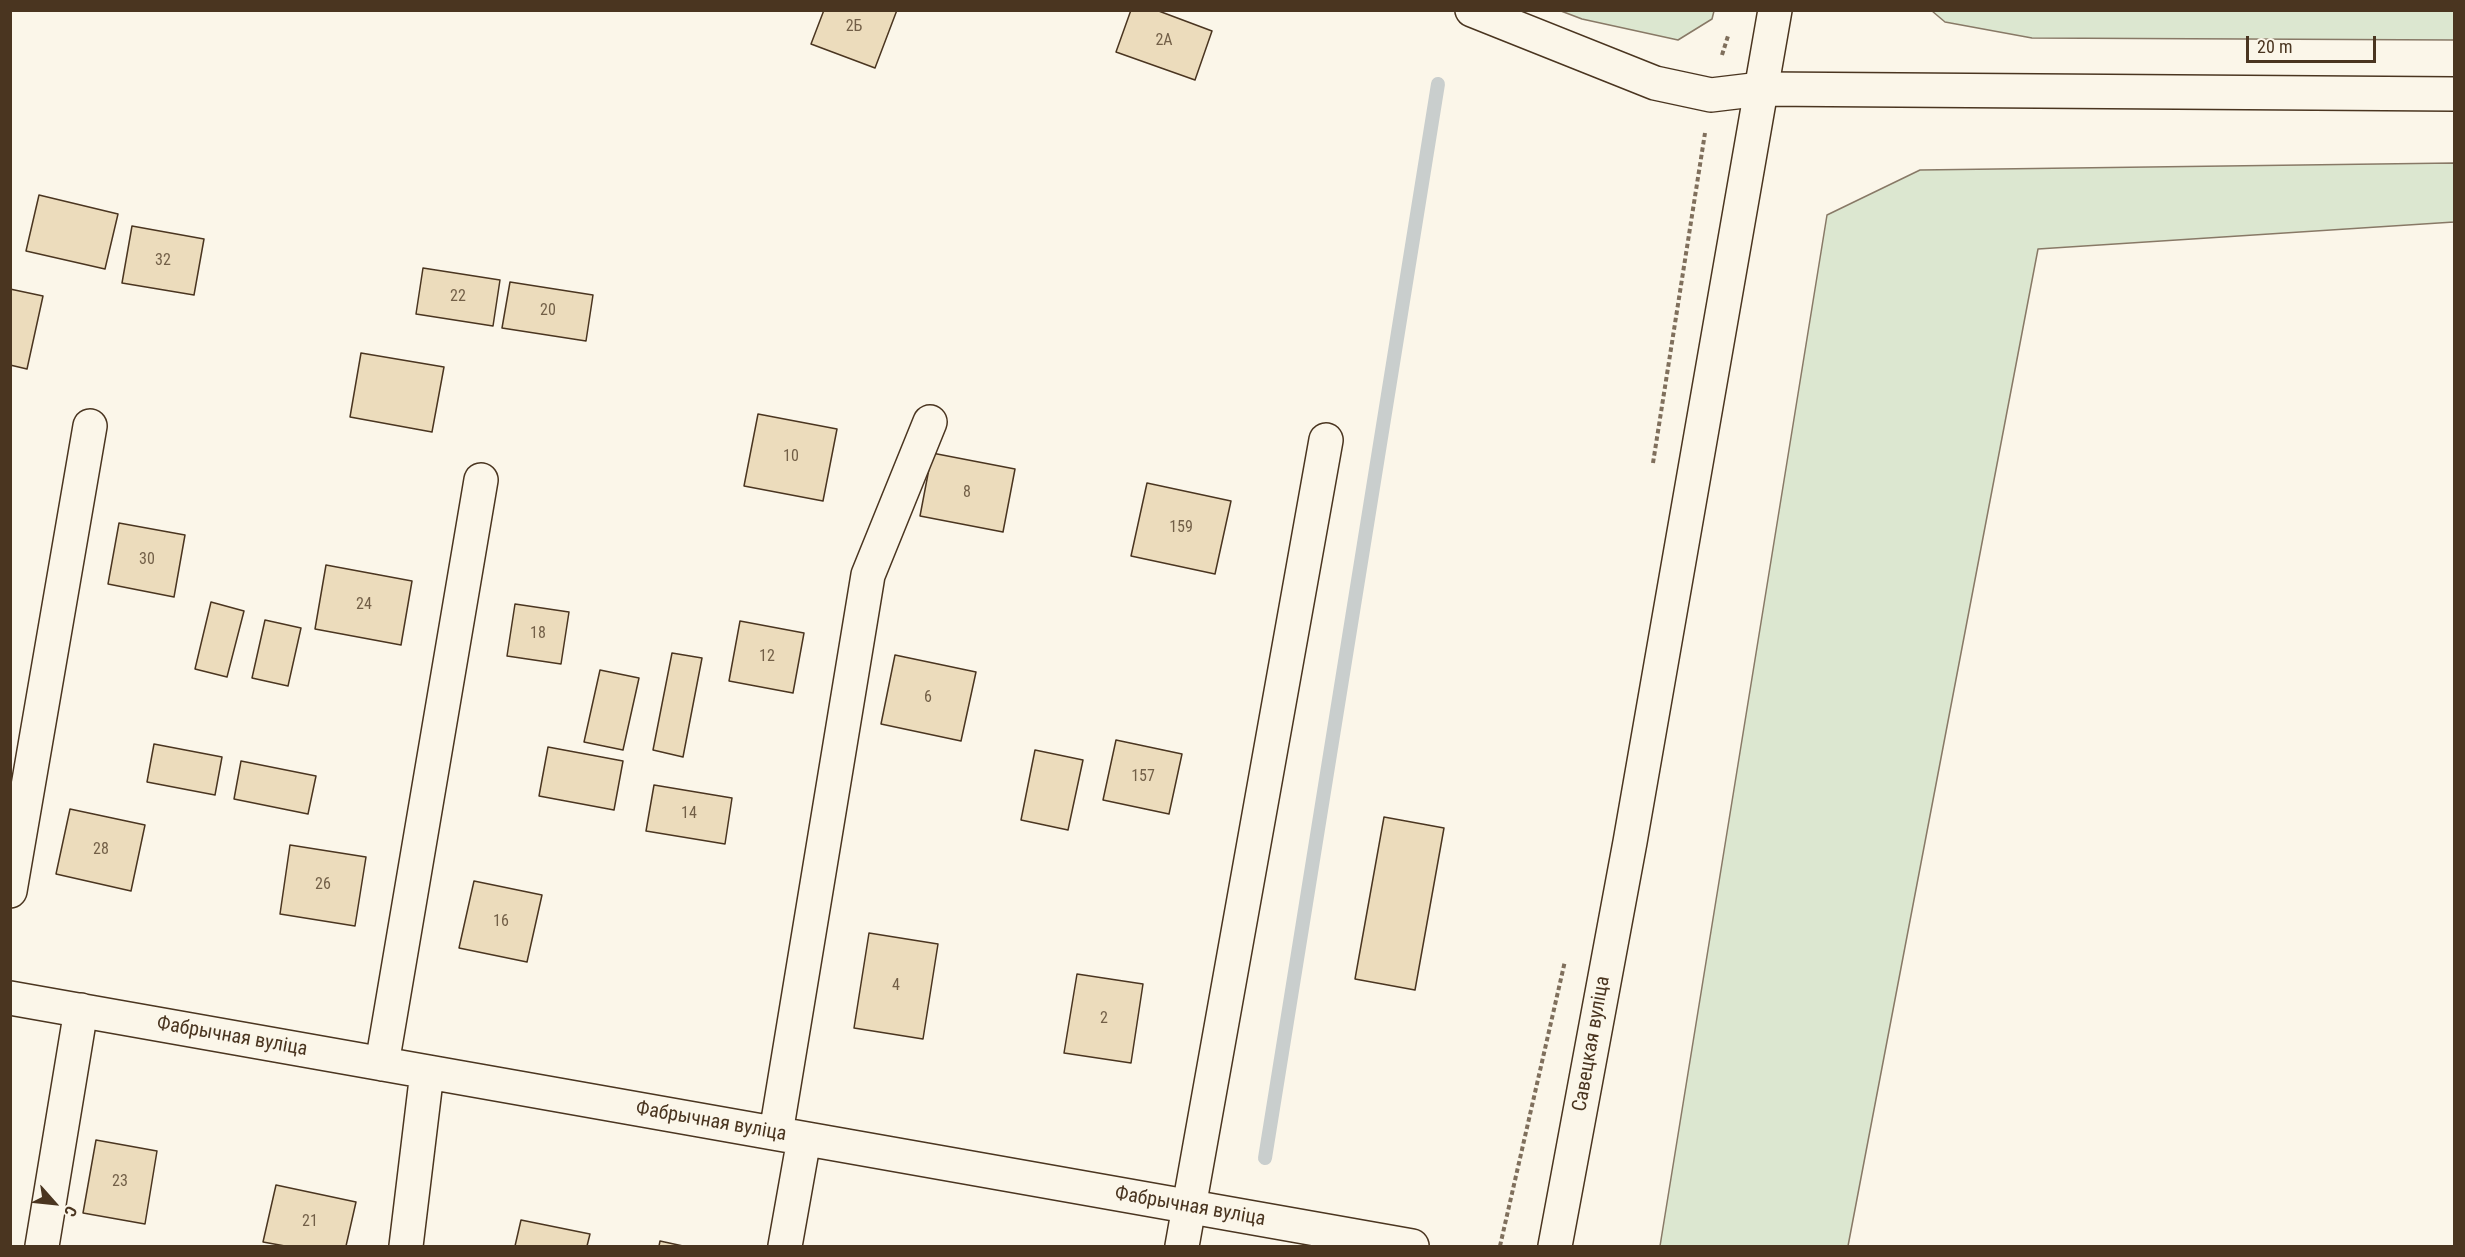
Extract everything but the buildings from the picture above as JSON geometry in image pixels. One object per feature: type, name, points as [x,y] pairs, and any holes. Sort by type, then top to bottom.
[{"type":"street","points":[[1472,10],[1655,83],[1711,95],[1761,89],[2454,94]]},
{"type":"street","name":"Савецкая вуліца","points":[[1555,1246],[1630,842],[1775,10]]},
{"type":"street","points":[[785,1246],[790,1136],[868,575],[930,422]]},
{"type":"street","points":[[10,891],[90,426]]},
{"type":"street","points":[[1182,1246],[1326,440]]},
{"type":"street","points":[[382,1064],[482,480]]},
{"type":"street","name":"Фабрычная вуліца","points":[[10,998],[1412,1246]]},
{"type":"street","points":[[42,1246],[81,1010]]},
{"type":"street","points":[[406,1246],[427,1072]]},
{"type":"path","points":[[1651,472],[1711,95],[1729,32]]},
{"type":"path","points":[[1500,1246],[1566,955]]},
{"type":"green space","points":[[1714,10],[1712,19],[1678,40],[1582,19],[1561,11]]},
{"type":"green space","points":[[1932,11],[2454,11],[2454,40],[2032,38],[1945,22]]},
{"type":"green space","points":[[2454,163],[2454,222],[2038,249],[1848,1246],[1660,1246],[1827,215],[1920,170]]},
{"type":"waterway","points":[[1265,1158],[1438,84]]}]
